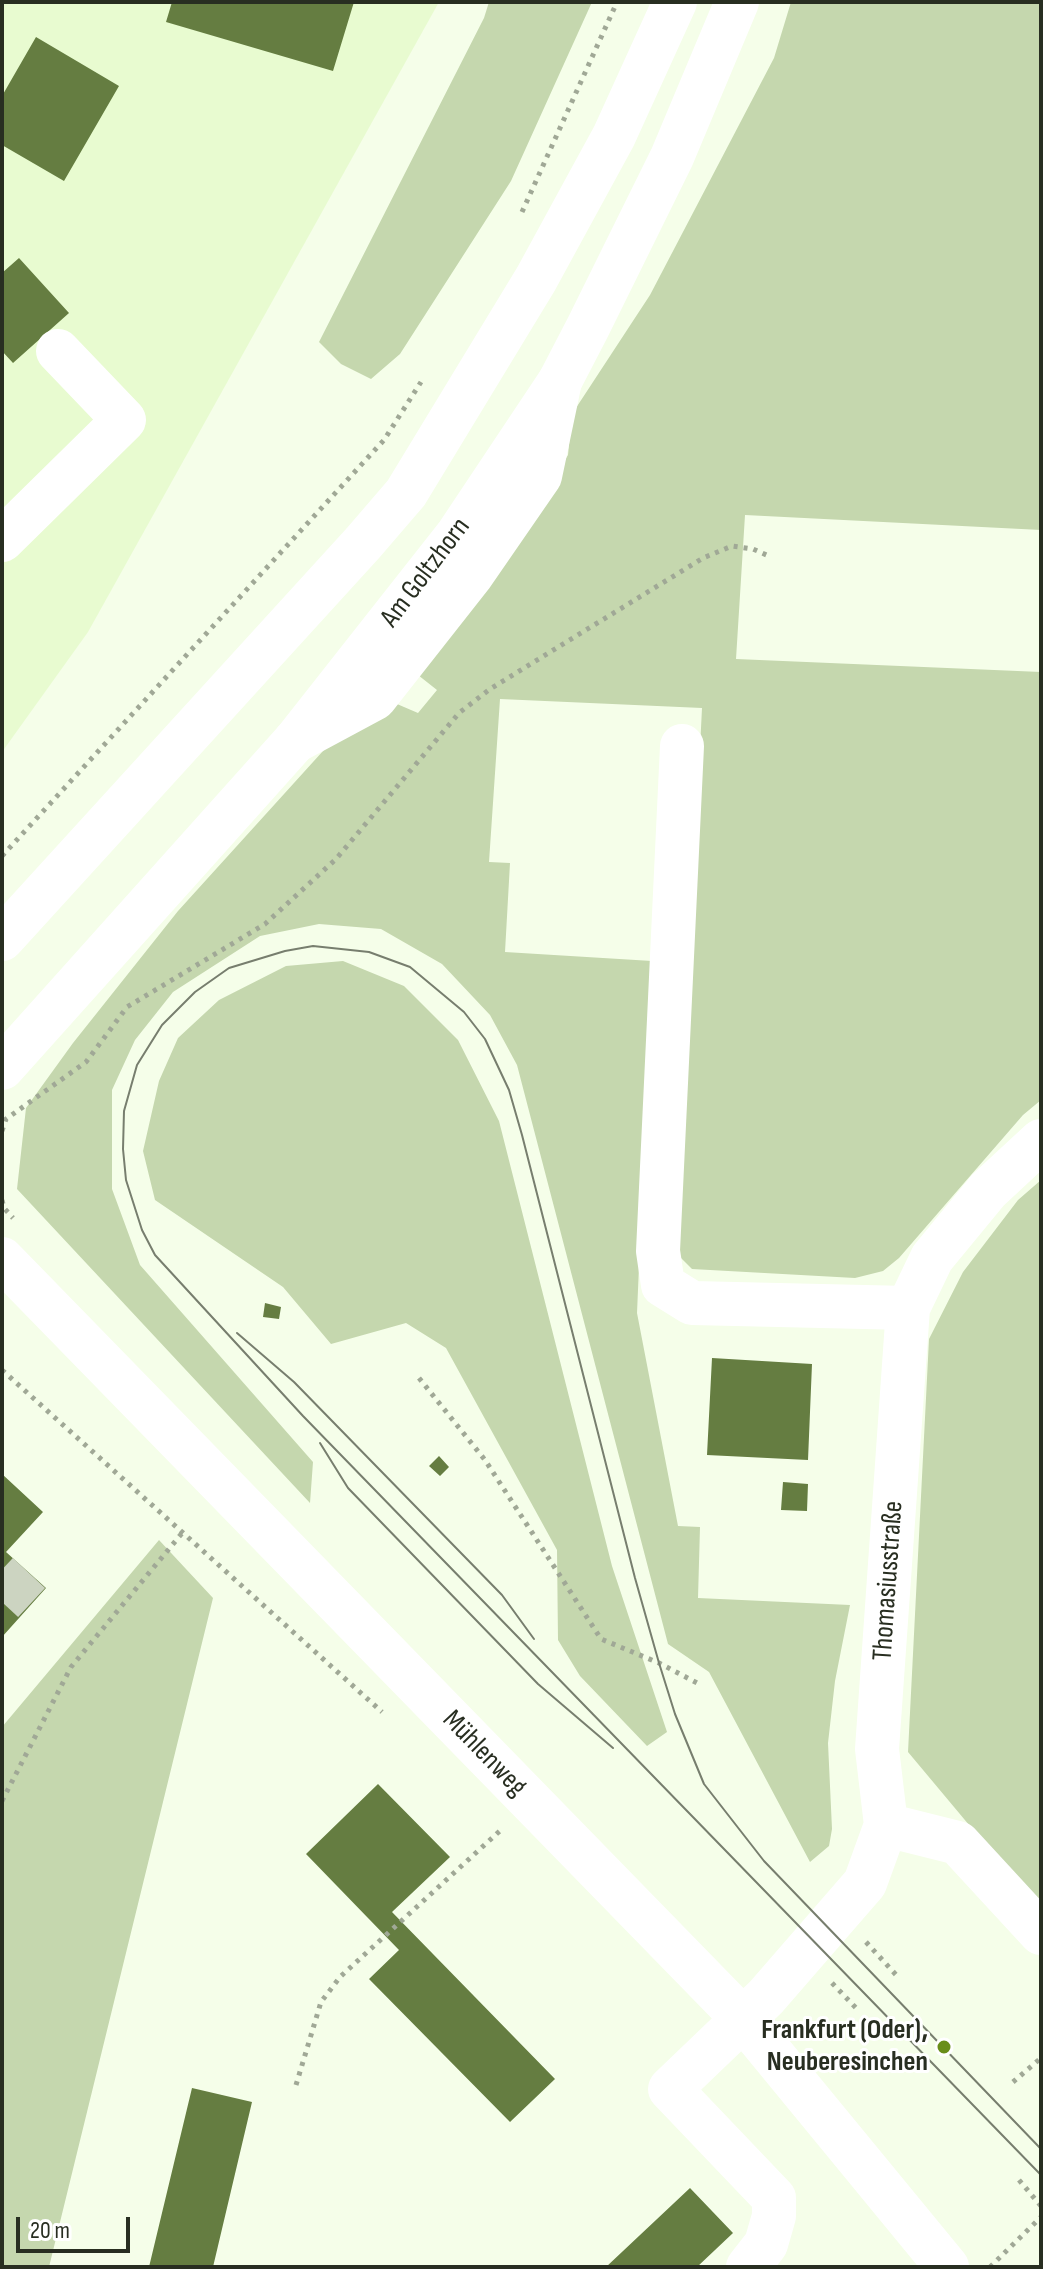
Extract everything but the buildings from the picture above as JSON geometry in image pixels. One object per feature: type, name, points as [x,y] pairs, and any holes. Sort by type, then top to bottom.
[{"type":"street","points":[[2,939],[406,493],[536,279],[607,149],[675,2]]},
{"type":"street","name":"Am Goltzhorn","points":[[2,1068],[295,741],[458,534],[560,381],[672,157],[737,2]]},
{"type":"street","points":[[2,540],[124,420],[58,351]]},
{"type":"street","points":[[682,746],[658,1251],[663,1285],[692,1303],[908,1308]]},
{"type":"street","name":"Thomasiusstraße","points":[[748,2267],[766,2244],[774,2216],[774,2198],[670,2089],[744,2020],[865,1883],[886,1825],[877,1749],[908,1308],[932,1258],[988,1190],[1041,1141]]},
{"type":"street","name":"Mühlenweg","points":[[2,1259],[744,2020],[947,2267]]},
{"type":"street","points":[[886,1825],[958,1843],[1041,1933]]},
{"type":"path","points":[[518,220],[617,2]]},
{"type":"path","points":[[2,856],[384,440],[425,377]]},
{"type":"path","points":[[2,1131],[4,1117],[86,1062],[127,1007],[265,924],[336,859],[459,713],[490,689],[703,558],[732,546],[753,549],[771,557]]},
{"type":"path","points":[[2,1370],[388,1718]]},
{"type":"path","points":[[419,1378],[485,1460],[601,1639],[699,1684]]},
{"type":"path","points":[[2,1801],[71,1667],[183,1532]]},
{"type":"path","points":[[494,1817],[514,1838]]},
{"type":"path","points":[[296,2085],[321,2002],[340,1977],[504,1827]]},
{"type":"path","points":[[1013,2082],[1041,2058]]},
{"type":"path","points":[[1019,2180],[1041,2206]]},
{"type":"path","points":[[990,2267],[1041,2217]]},
{"type":"shaded area","points":[[2,2],[439,2],[88,632],[2,752]]},
{"type":"shaded area","points":[[489,2],[592,2],[511,181],[400,354],[371,379],[341,364],[319,342],[484,18]]},
{"type":"shaded area","points":[[791,2],[1041,2],[1041,530],[745,515],[736,659],[1041,672],[1041,1100],[1023,1115],[899,1258],[883,1271],[855,1278],[692,1269],[675,1252],[702,708],[500,699],[489,862],[510,863],[505,952],[652,961],[637,1313],[678,1526],[700,1527],[698,1598],[850,1605],[835,1681],[828,1743],[832,1829],[829,1846],[810,1862],[709,1672],[668,1644],[517,1065],[490,1015],[442,964],[381,929],[319,924],[260,936],[173,992],[135,1040],[112,1090],[112,1189],[140,1265],[313,1462],[310,1503],[17,1189],[26,1108],[73,1043],[178,911],[342,730],[390,701],[418,713],[437,690],[418,675],[492,577],[568,455],[572,414],[650,295],[774,58]]},
{"type":"shaded area","points":[[343,961],[404,986],[458,1040],[499,1121],[612,1566],[667,1732],[647,1746],[580,1676],[558,1640],[557,1550],[446,1348],[406,1323],[331,1344],[283,1287],[155,1200],[143,1151],[159,1081],[178,1038],[219,1000],[286,966]]},
{"type":"shaded area","points":[[1041,1180],[1041,1911],[908,1752],[929,1339],[963,1272],[1018,1200]]},
{"type":"shaded area","points":[[159,1540],[213,1598],[49,2267],[2,2267],[2,1727]]},
{"type":"tunnel","points":[[2,1602],[29,1573]]},
{"type":"tram line","points":[[1041,2149],[764,1861],[704,1784],[675,1714],[659,1663],[522,1135],[509,1090],[485,1039],[464,1012],[410,967],[369,952],[313,946],[285,951],[229,968],[195,992],[162,1025],[137,1065],[124,1111],[126,1180],[142,1230],[155,1255],[303,1416],[1041,2175]]},
{"type":"tram line","points":[[237,1333],[294,1382],[502,1595],[534,1639]]},
{"type":"tram line","points":[[320,1443],[348,1488],[538,1684],[613,1748]]},
{"type":"place","name":"Frankfurt (Oder), Neuberesinchen","points":[[944,2047]]}]
